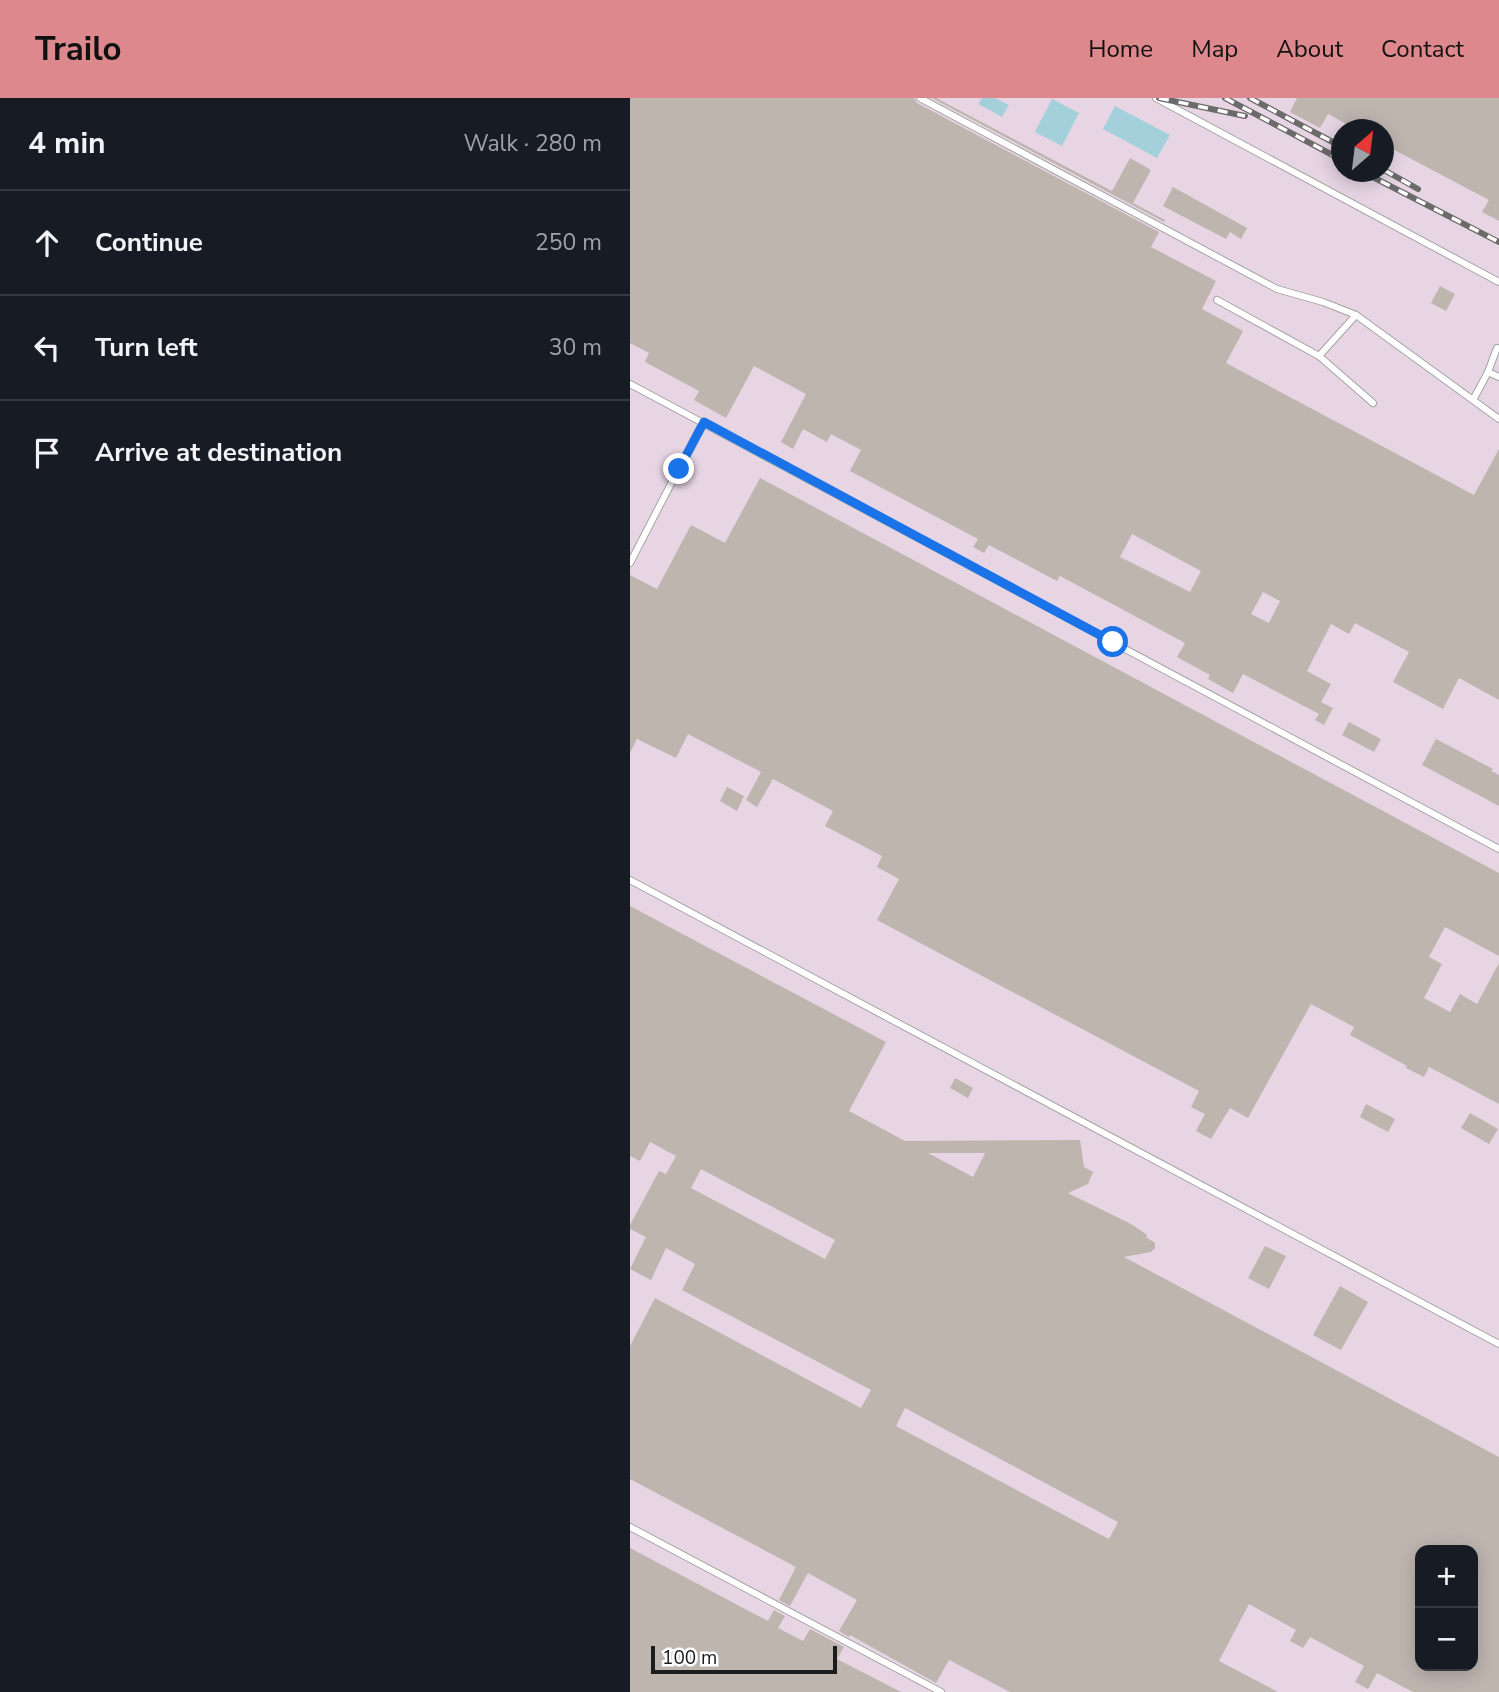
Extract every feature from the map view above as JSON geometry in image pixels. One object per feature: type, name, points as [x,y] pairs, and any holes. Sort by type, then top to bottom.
[{"type":"lane","points":[[920,98],[1277,289],[1356,315],[1499,419]]},
{"type":"lane","points":[[1156,98],[1499,282]]},
{"type":"lane","points":[[1217,300],[1319,356],[1373,403]]},
{"type":"lane","points":[[1319,356],[1356,315]]},
{"type":"lane","points":[[1473,400],[1489,372],[1497,348]]},
{"type":"lane","points":[[1489,372],[1499,377]]},
{"type":"lane","points":[[630,384],[1499,849]]},
{"type":"lane","points":[[630,563],[704,422]]},
{"type":"lane","points":[[630,880],[1499,1344]]},
{"type":"lane","points":[[630,1527],[941,1692]]},
{"type":"shaded area","points":[[630,98],[1499,98],[1499,1692],[630,1692]]},
{"type":"water","points":[[982,98],[995,98],[1009,105],[1002,117],[978,104]]},
{"type":"water","points":[[1052,99],[1079,113],[1062,146],[1035,132]]},
{"type":"water","points":[[1115,106],[1170,135],[1157,158],[1103,129]]},
{"type":"building","points":[[630,98],[914,98],[917,103],[1159,232],[1151,247],[1216,281],[1202,309],[1243,331],[1226,363],[1474,495],[1499,449],[1499,700],[1459,678],[1443,709],[1393,682],[1409,652],[1355,623],[1349,634],[1331,624],[1307,671],[1331,684],[1321,702],[1333,708],[1324,725],[1315,720],[1319,714],[1243,674],[1233,693],[1208,679],[1210,675],[1177,657],[1185,643],[1060,576],[1057,581],[989,545],[984,553],[973,547],[978,539],[850,471],[861,450],[831,434],[827,442],[803,429],[793,449],[781,442],[806,394],[754,366],[726,418],[694,400],[699,391],[645,362],[649,353],[630,343]],"holes":[[[1132,534],[1201,571],[1190,592],[1120,557]],[[1263,592],[1280,601],[1269,623],[1251,614]]]},
{"type":"building","points":[[932,98],[1112,191],[1130,158],[1151,170],[1133,203],[1165,220],[1164,222]]},
{"type":"building","points":[[1297,98],[1499,98],[1499,221],[1482,212],[1489,200],[1394,150],[1394,119],[1337,119],[1328,114],[1320,128],[1290,112]]},
{"type":"building","points":[[1173,187],[1247,228],[1241,239],[1230,232],[1226,239],[1163,206]]},
{"type":"building","points":[[1440,286],[1455,294],[1446,311],[1431,303]]},
{"type":"building","points":[[760,478],[1499,873],[1499,956],[1445,927],[1429,957],[1442,964],[1424,998],[1450,1012],[1460,994],[1477,1004],[1499,963],[1499,1104],[1429,1067],[1424,1077],[1406,1068],[1407,1066],[1350,1035],[1354,1027],[1311,1004],[1248,1118],[1230,1108],[1211,1139],[1196,1131],[1205,1114],[1191,1107],[1199,1091],[877,920],[899,879],[877,867],[882,856],[825,826],[833,811],[773,779],[757,807],[746,800],[761,772],[688,734],[676,758],[637,739],[630,753],[630,575],[657,589],[691,525],[725,543]]},
{"type":"building","points":[[1349,722],[1381,739],[1374,752],[1342,735]]},
{"type":"building","points":[[1436,739],[1493,769],[1491,771],[1499,775],[1499,806],[1422,765]]},
{"type":"building","points":[[727,787],[744,796],[737,811],[720,801]]},
{"type":"building","points":[[630,906],[886,1042],[849,1111],[905,1141],[1080,1140],[1084,1167],[1093,1172],[1088,1184],[1068,1193],[1131,1224],[1155,1243],[1151,1252],[1124,1257],[1499,1457],[1499,1692],[1413,1692],[1377,1673],[1368,1689],[1355,1682],[1364,1666],[1310,1637],[1303,1648],[1290,1641],[1296,1630],[1249,1604],[1219,1661],[1278,1692],[1010,1692],[949,1660],[936,1683],[839,1631],[857,1600],[808,1573],[790,1606],[779,1600],[796,1567],[630,1479],[630,1346],[655,1298],[861,1408],[871,1390],[682,1290],[695,1264],[666,1248],[651,1280],[630,1269],[646,1237],[630,1229],[630,1225],[659,1171],[666,1174],[676,1156],[650,1142],[640,1161],[630,1156]],"holes":[[[928,1153],[985,1153],[973,1177]],[[701,1169],[835,1240],[825,1259],[691,1188]],[[905,1408],[1118,1522],[1109,1539],[896,1426]]]},
{"type":"building","points":[[955,1078],[973,1088],[968,1098],[950,1088]]},
{"type":"building","points":[[1366,1104],[1395,1119],[1388,1132],[1360,1117]]},
{"type":"building","points":[[1470,1113],[1498,1129],[1489,1144],[1461,1128]]},
{"type":"building","points":[[1265,1246],[1286,1256],[1269,1289],[1248,1278]]},
{"type":"building","points":[[1340,1286],[1368,1302],[1341,1350],[1313,1335]]},
{"type":"building","points":[[630,1548],[768,1621],[774,1610],[785,1616],[778,1628],[803,1641],[810,1629],[844,1647],[837,1659],[901,1692],[630,1692]]},
{"type":"railway","points":[[1159,98],[1245,116]]},
{"type":"railway","points":[[1225,98],[1331,154]]},
{"type":"railway","points":[[1250,98],[1331,141]]},
{"type":"railway","points":[[1394,176],[1418,189]]},
{"type":"railway","points":[[1382,182],[1499,242]]},
{"type":"route","points":[[679,469],[704,422],[1113,642]]}]
